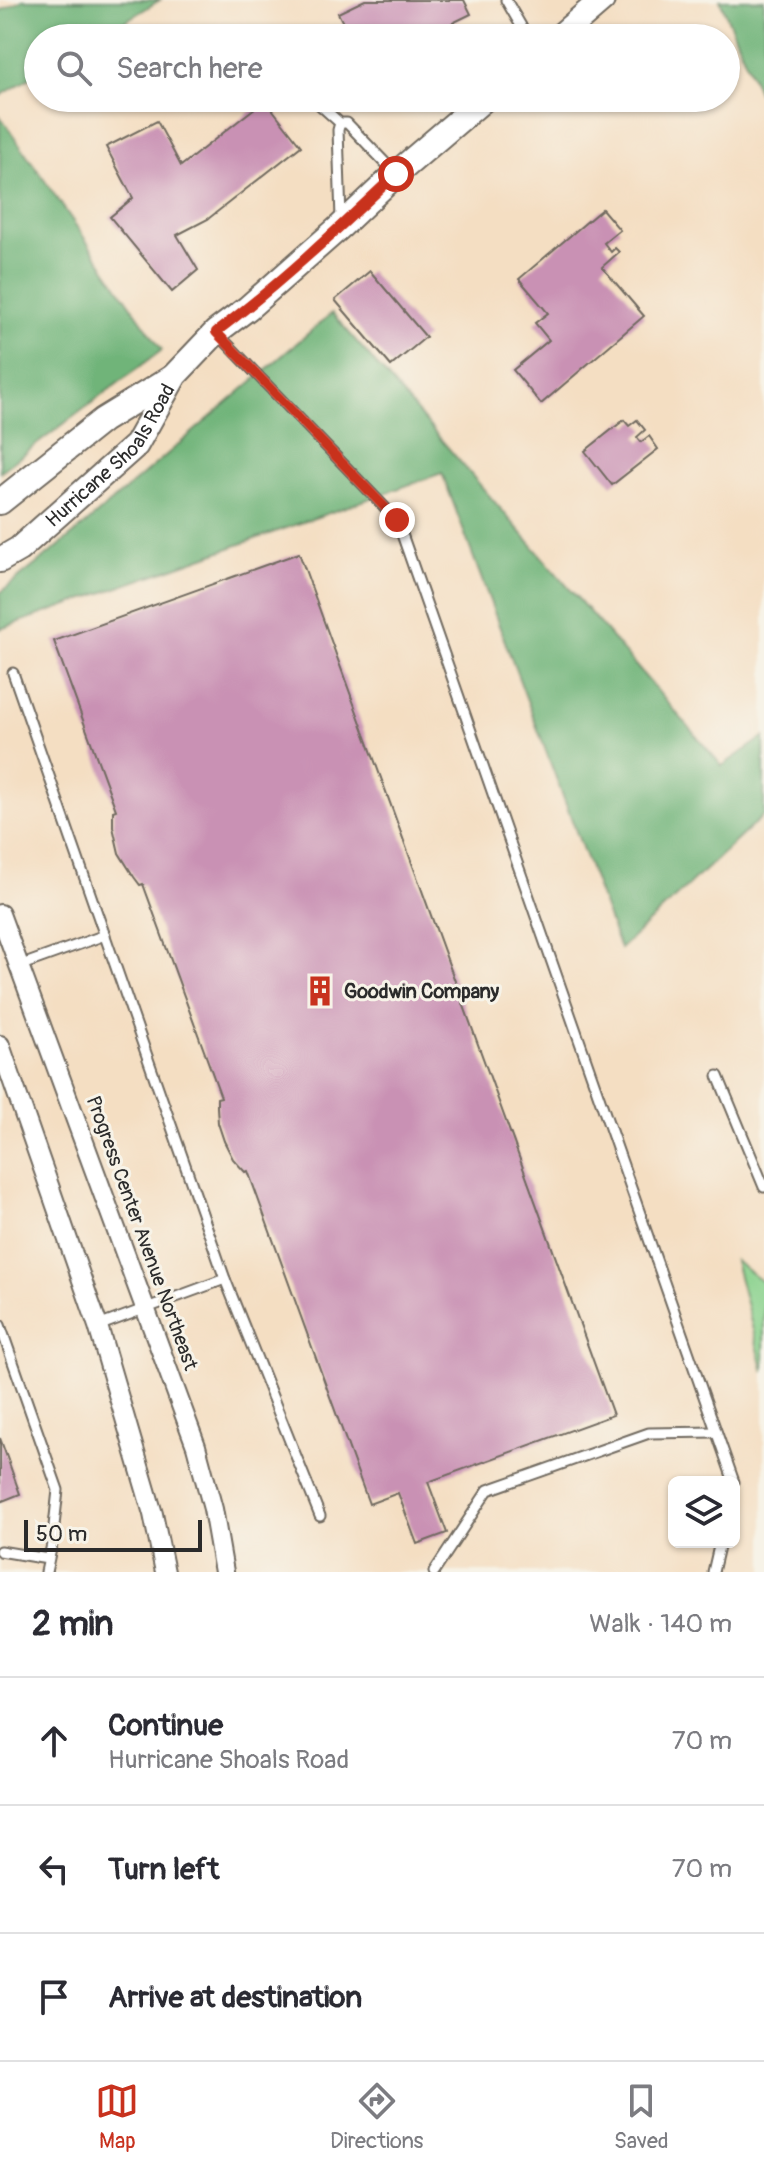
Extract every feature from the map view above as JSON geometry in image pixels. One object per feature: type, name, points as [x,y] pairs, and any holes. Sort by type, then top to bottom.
[{"type":"street","points":[[574,24],[602,0]]},
{"type":"street","name":"Hurricane Shoals Road","points":[[0,502],[103,420],[175,375],[216,332],[248,308],[469,112]]},
{"type":"street","name":"Hurricane Shoals Road","points":[[0,560],[19,549],[136,445],[175,375]]},
{"type":"street","name":"Progress Center Avenue Northeast","points":[[0,914],[196,1446],[213,1509],[224,1572]]},
{"type":"street","points":[[0,1045],[98,1326],[153,1514],[165,1572]]},
{"type":"lane","points":[[506,0],[520,24]]},
{"type":"lane","points":[[328,112],[340,123],[347,123],[396,174]]},
{"type":"lane","points":[[340,123],[341,226]]},
{"type":"lane","points":[[216,332],[397,520],[731,1476]]},
{"type":"lane","points":[[13,673],[225,1279],[320,1516]]},
{"type":"lane","points":[[19,966],[105,935]]},
{"type":"lane","points":[[718,1076],[764,1187]]},
{"type":"lane","points":[[98,1326],[225,1279]]},
{"type":"lane","points":[[0,1325],[58,1490],[46,1572]]},
{"type":"lane","points":[[434,1572],[488,1490],[649,1433],[716,1432]]},
{"type":"lane","points":[[713,1572],[719,1548]]},
{"type":"lane","points":[[0,1551],[48,1559]]},
{"type":"green space","points":[[23,0],[160,0],[120,24],[24,24],[24,81],[0,96],[0,11]]},
{"type":"green space","points":[[720,0],[764,0],[764,106],[740,48],[740,24],[730,24]]},
{"type":"green space","points":[[0,116],[162,350],[0,472]]},
{"type":"green space","points":[[332,313],[722,766],[764,737],[764,815],[620,949],[442,473],[0,629],[0,593],[74,534]]},
{"type":"green space","points":[[735,1261],[764,1283],[764,1372]]},
{"type":"building","points":[[365,0],[464,0],[471,14],[451,24],[344,24],[338,13]]},
{"type":"building","points":[[250,112],[274,112],[301,146],[208,219],[177,235],[198,270],[172,292],[110,217],[133,198],[106,147],[157,121],[181,166]]},
{"type":"building","points":[[602,209],[620,230],[604,243],[611,252],[615,248],[619,252],[602,267],[644,316],[541,404],[513,370],[549,340],[535,323],[548,313],[519,279]]},
{"type":"building","points":[[370,271],[426,337],[391,366],[335,300]]},
{"type":"building","points":[[624,420],[629,426],[637,420],[645,430],[637,437],[641,442],[649,436],[658,449],[612,485],[585,451]]},
{"type":"building","name":"Goodwin Company","points":[[299,553],[613,1415],[428,1482],[447,1533],[417,1544],[398,1493],[369,1504],[248,1171],[245,1172],[233,1159],[224,1141],[218,1123],[217,1098],[221,1097],[143,884],[140,885],[119,853],[113,827],[113,811],[116,810],[54,641]]},
{"type":"building","points":[[0,1438],[20,1494],[0,1502]]},
{"type":"place","name":"Goodwin Company","points":[[320,991]]},
{"type":"route","points":[[396,174],[248,308],[216,332],[397,520]]}]
